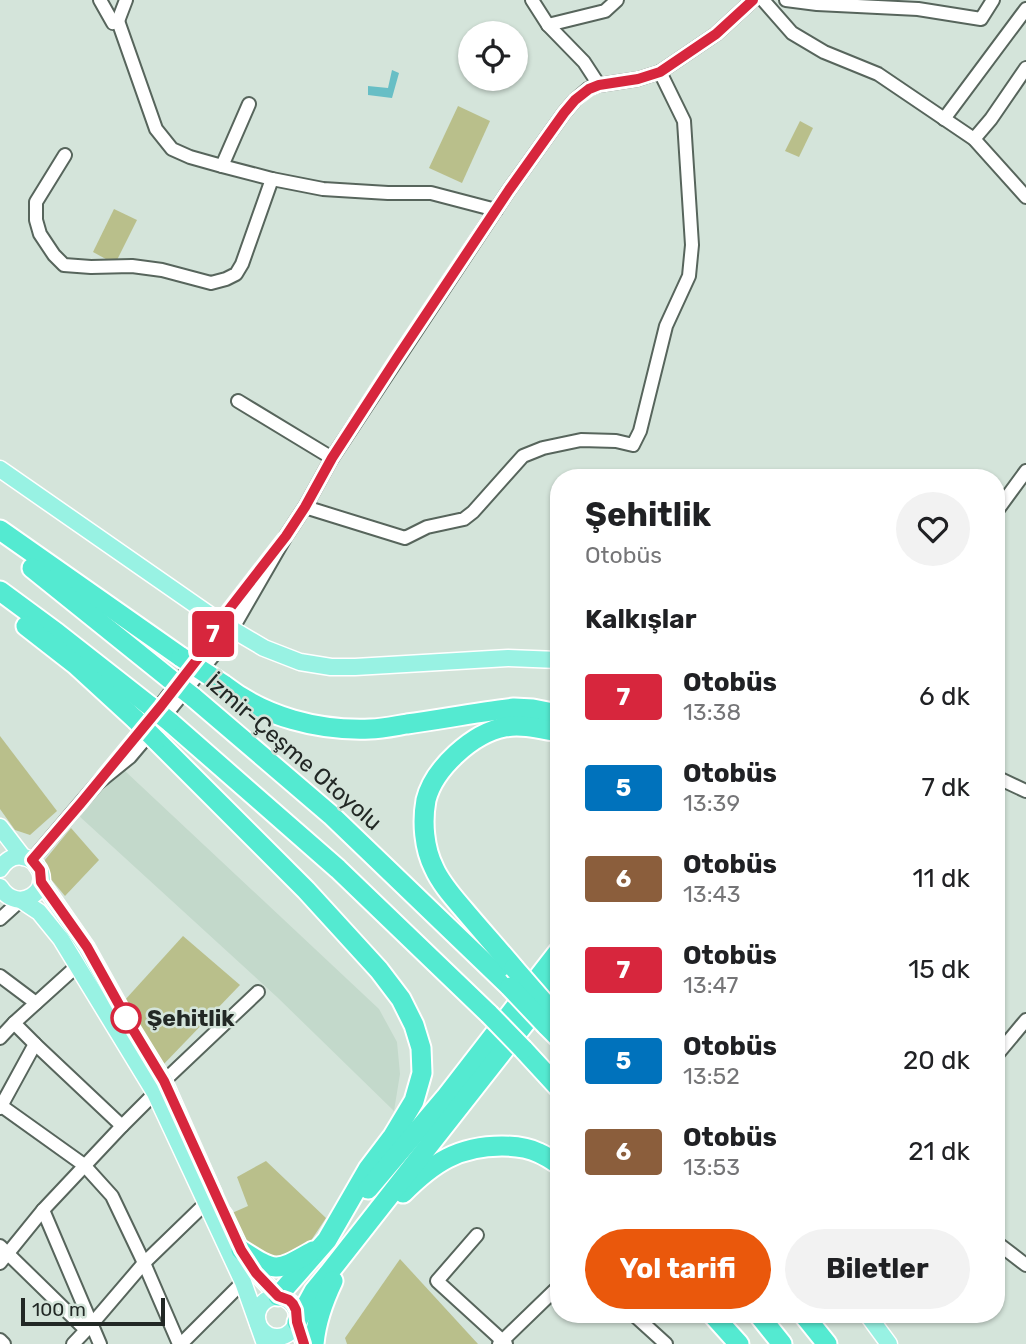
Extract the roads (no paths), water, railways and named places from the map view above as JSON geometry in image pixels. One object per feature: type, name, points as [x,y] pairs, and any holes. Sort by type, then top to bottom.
[{"type":"highway","points":[[0,530],[181,657],[279,716],[301,722],[370,729],[514,708],[550,712]]},
{"type":"highway","name":"İzmir-Çeşme Otoyolu","points":[[0,542],[170,678],[331,814],[512,978]]},
{"type":"highway","points":[[0,591],[57,633],[143,713],[156,740],[306,890],[386,980],[401,999],[414,1025],[421,1048],[422,1073],[414,1101],[393,1136],[368,1169],[330,1236],[314,1250],[277,1269],[265,1266],[241,1250]]},
{"type":"highway","points":[[0,606],[143,713],[170,722],[338,869],[489,1014],[550,1078]]},
{"type":"highway","points":[[550,730],[507,727],[487,732],[473,740],[452,757],[438,776],[426,799],[424,826],[427,850],[446,889],[512,978],[550,1019]]},
{"type":"highway","points":[[278,1296],[444,1098],[550,962]]},
{"type":"highway","points":[[297,1322],[314,1291],[550,991]]},
{"type":"highway","points":[[314,1344],[316,1324],[323,1304],[349,1247],[421,1175],[440,1162],[482,1146],[510,1146],[538,1152],[550,1159]]},
{"type":"highway","points":[[720,1323],[739,1344]]},
{"type":"highway","points":[[765,1323],[782,1344]]},
{"type":"highway","points":[[810,1323],[827,1344]]},
{"type":"main road","points":[[0,469],[227,625],[264,648],[300,663],[331,667],[508,658],[550,660]]},
{"type":"main road","points":[[0,827],[40,870],[41,882],[87,947],[132,1028],[241,1250],[256,1273],[278,1296],[293,1304],[298,1316],[297,1322],[291,1332],[279,1337],[267,1334],[258,1325],[257,1318],[260,1305],[271,1297],[278,1296]]},
{"type":"main road","points":[[0,869],[10,859],[28,859]]},
{"type":"main road","points":[[21,900],[36,892],[41,882]]},
{"type":"main road","points":[[0,887],[9,897],[21,900],[39,912],[61,939],[160,1087],[243,1282],[265,1344]]},
{"type":"main road","points":[[297,1322],[304,1344]]},
{"type":"main road","points":[[875,1323],[889,1344]]},
{"type":"street","points":[[100,0],[113,23],[118,21]]},
{"type":"street","points":[[126,0],[118,21],[156,129],[172,149],[222,166],[323,189],[431,193],[496,210]]},
{"type":"street","points":[[548,25],[605,11],[617,0]]},
{"type":"street","points":[[28,859],[99,782],[130,757],[213,656],[227,625],[305,507],[332,458],[496,210],[564,113],[589,89],[660,72],[716,34],[753,0]]},
{"type":"street","points":[[763,0],[792,33],[824,52],[878,74],[974,139],[1026,197]]},
{"type":"street","points":[[786,0],[919,4],[981,19],[993,0]]},
{"type":"street","points":[[530,1],[548,25],[584,62],[599,85]]},
{"type":"street","points":[[944,119],[1026,9]]},
{"type":"street","points":[[974,139],[991,120],[1026,68]]},
{"type":"street","points":[[305,507],[405,538],[427,527],[464,519],[523,456],[581,440],[616,441],[633,445],[640,431],[666,326],[688,276],[692,245],[684,121],[660,72]]},
{"type":"street","points":[[222,166],[249,104]]},
{"type":"street","points":[[65,155],[36,202],[36,220],[40,234],[64,265],[132,266],[211,282],[226,279],[236,274],[242,264],[272,179]]},
{"type":"street","points":[[238,401],[332,458]]},
{"type":"street","points":[[1005,500],[1026,471]]},
{"type":"street","points":[[1005,781],[1026,791]]},
{"type":"street","points":[[0,919],[21,900]]},
{"type":"street","points":[[0,1038],[77,966]]},
{"type":"street","points":[[0,976],[36,1003]]},
{"type":"street","points":[[89,1328],[2,1254],[160,1087],[258,992]]},
{"type":"street","points":[[1005,1045],[1026,1020]]},
{"type":"street","points":[[14,1023],[122,1126]]},
{"type":"street","points":[[35,1045],[0,1106],[84,1165],[112,1196],[180,1344],[243,1282]]},
{"type":"street","points":[[73,1344],[144,1263],[207,1202]]},
{"type":"street","points":[[43,1210],[89,1328],[100,1344]]},
{"type":"street","points":[[477,1235],[437,1281],[503,1343],[550,1295]]},
{"type":"street","points":[[1005,1249],[1026,1265]]},
{"type":"street","points":[[643,1323],[666,1344]]},
{"type":"street","points":[[0,1340],[4,1344]]},
{"type":"water","points":[[392,70],[399,73],[392,98],[368,95],[368,86],[388,88]]},
{"type":"place","name":"Şehitlik","points":[[126,1018]]}]
